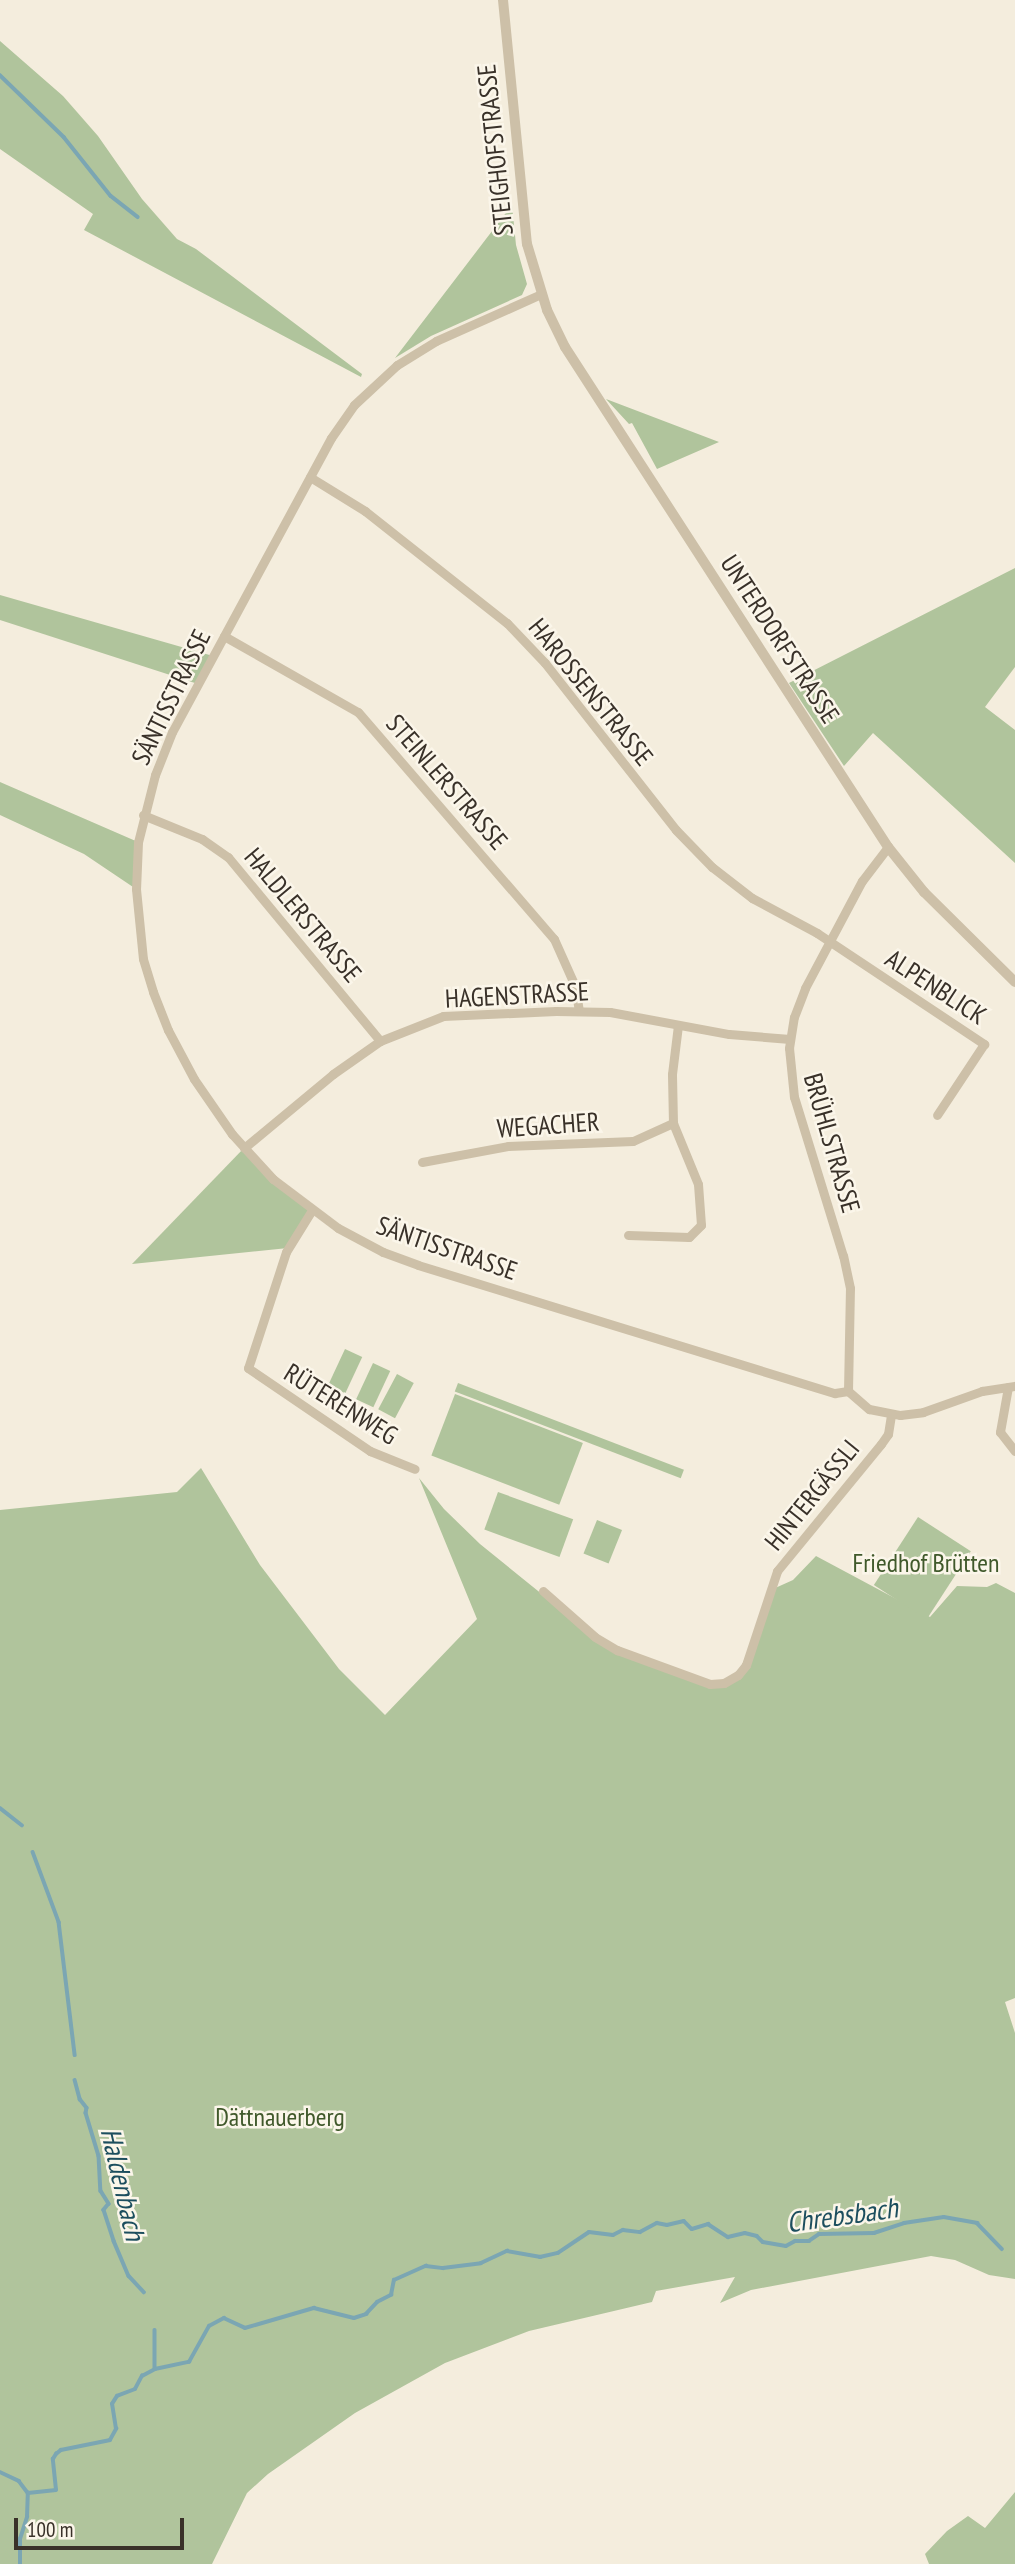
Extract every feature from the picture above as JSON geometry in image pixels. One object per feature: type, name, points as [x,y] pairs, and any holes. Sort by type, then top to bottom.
[{"type":"street","name":"STEIGHOFSTRASSE","points":[[503,0],[520,196],[527,244],[541,295]]},
{"type":"street","name":"SÄNTISSTRASSE","points":[[541,295],[436,341],[397,365],[355,405],[331,438],[173,732],[143,815],[136,889],[144,959],[153,992],[167,1030],[194,1079],[244,1148],[273,1179],[312,1210],[383,1252],[835,1393],[848,1391],[864,1406],[891,1414]]},
{"type":"street","name":"UNTERDORFSTRASSE","points":[[541,295],[586,382],[888,847],[924,892],[1015,982]]},
{"type":"street","name":"HAROSSENSTRASSE","points":[[310,477],[365,511],[507,623],[545,663],[676,830],[712,867],[752,898],[830,942]]},
{"type":"street","name":"STEINLERSTRASSE","points":[[224,636],[358,712],[554,939],[575,985],[579,1011]]},
{"type":"street","name":"HALDLERSTRASSE","points":[[143,815],[202,839],[228,857],[380,1041]]},
{"type":"street","name":"BRÜHLSTRASSE","points":[[848,1391],[849,1288],[843,1255],[790,1083],[790,1039],[805,988],[862,881],[888,847]]},
{"type":"street","name":"ALPENBLICK","points":[[830,942],[984,1044],[937,1115]]},
{"type":"street","name":"HAGENSTRASSE","points":[[244,1148],[333,1074],[380,1041],[443,1016],[610,1012],[729,1034],[790,1039]]},
{"type":"street","points":[[628,1236],[689,1237],[701,1225],[698,1184],[673,1123],[672,1074],[678,1025]]},
{"type":"street","name":"WEGACHER","points":[[422,1162],[508,1146],[632,1141],[673,1123]]},
{"type":"street","name":"RÜTERENWEG","points":[[312,1210],[288,1248],[248,1368],[370,1451],[415,1469]]},
{"type":"street","points":[[891,1414],[923,1412],[982,1391],[1012,1387],[1000,1432],[1015,1451]]},
{"type":"street","name":"HINTERGÄSSLI","points":[[542,1591],[595,1637],[617,1650],[710,1684],[724,1683],[738,1675],[746,1665],[777,1572],[881,1444],[888,1434],[891,1414]]},
{"type":"green space","points":[[0,41],[63,96],[98,136],[142,199],[177,239],[196,249],[362,374],[361,377],[84,230],[93,214],[0,149]]},
{"type":"green space","points":[[512,205],[516,245],[527,284],[522,295],[431,336],[395,358]]},
{"type":"green space","points":[[606,399],[719,442],[657,469],[632,423],[629,424]]},
{"type":"green space","points":[[1015,568],[1015,667],[985,707],[1015,730],[1015,863],[873,733],[844,766],[789,683]]},
{"type":"green space","points":[[0,595],[213,656],[198,684],[0,620]]},
{"type":"green space","points":[[0,782],[138,842],[136,889],[84,854],[0,815]]},
{"type":"green space","points":[[244,1148],[312,1210],[288,1248],[132,1264]]},
{"type":"green space","points":[[345,1349],[362,1357],[345,1393],[328,1385]]},
{"type":"green space","points":[[373,1363],[390,1371],[373,1407],[356,1399]]},
{"type":"green space","points":[[397,1374],[414,1383],[395,1418],[378,1409]]},
{"type":"green space","points":[[458,1383],[684,1470],[681,1478],[455,1391]]},
{"type":"green space","points":[[455,1394],[583,1443],[559,1505],[431,1456]]},
{"type":"green space","name":"Dättnauerberg","points":[[201,1468],[260,1565],[339,1669],[385,1715],[477,1619],[419,1478],[444,1509],[480,1544],[595,1637],[710,1684],[738,1675],[773,1589],[793,1580],[816,1556],[930,1617],[957,1586],[987,1587],[996,1583],[1015,1593],[1015,1998],[1005,2002],[1015,2033],[1015,2279],[989,2275],[955,2260],[931,2256],[751,2290],[720,2303],[735,2277],[656,2291],[652,2302],[529,2331],[445,2363],[355,2413],[268,2474],[247,2493],[212,2564],[0,2564],[0,1510],[177,1492]]},
{"type":"green space","points":[[498,1492],[573,1519],[559,1557],[484,1530]]},
{"type":"green space","name":"Friedhof Brütten","points":[[918,1517],[971,1551],[927,1619],[874,1585]]},
{"type":"green space","points":[[597,1520],[622,1530],[609,1563],[584,1553]]},
{"type":"green space","points":[[1015,2492],[1015,2564],[929,2564],[925,2554],[947,2531],[968,2516],[985,2528]]},
{"type":"waterway","points":[[0,75],[64,137],[111,196],[138,217]]},
{"type":"waterway","name":"Haldenbach","points":[[0,1808],[22,1825]]},
{"type":"waterway","name":"Haldenbach","points":[[33,1852],[59,1922],[75,2055]]},
{"type":"waterway","name":"Haldenbach","points":[[75,2080],[80,2099],[87,2108],[86,2113],[99,2156],[101,2191],[109,2204],[104,2210],[114,2241],[129,2276],[144,2292]]},
{"type":"waterway","name":"Chrebsbach","points":[[20,2564],[20,2539],[27,2517],[28,2493],[56,2490],[53,2459],[56,2454],[61,2450],[110,2440],[116,2429],[112,2404],[117,2396],[135,2389],[142,2376],[155,2369],[189,2362],[209,2326],[224,2318],[245,2328],[314,2308],[354,2318],[366,2314],[377,2302],[391,2295],[394,2280],[426,2266],[443,2268],[481,2263],[507,2251],[540,2257],[558,2253],[589,2232],[613,2235],[623,2230],[640,2232],[657,2223],[667,2225],[684,2221],[692,2229],[708,2224],[728,2237],[745,2233],[757,2236],[763,2242],[786,2246],[795,2241],[809,2241],[819,2234],[874,2233],[904,2223],[944,2217],[977,2223],[1002,2249]]},
{"type":"waterway","name":"Haldenbach","points":[[155,2330],[155,2369]]},
{"type":"waterway","points":[[0,2472],[19,2481],[28,2493]]}]
